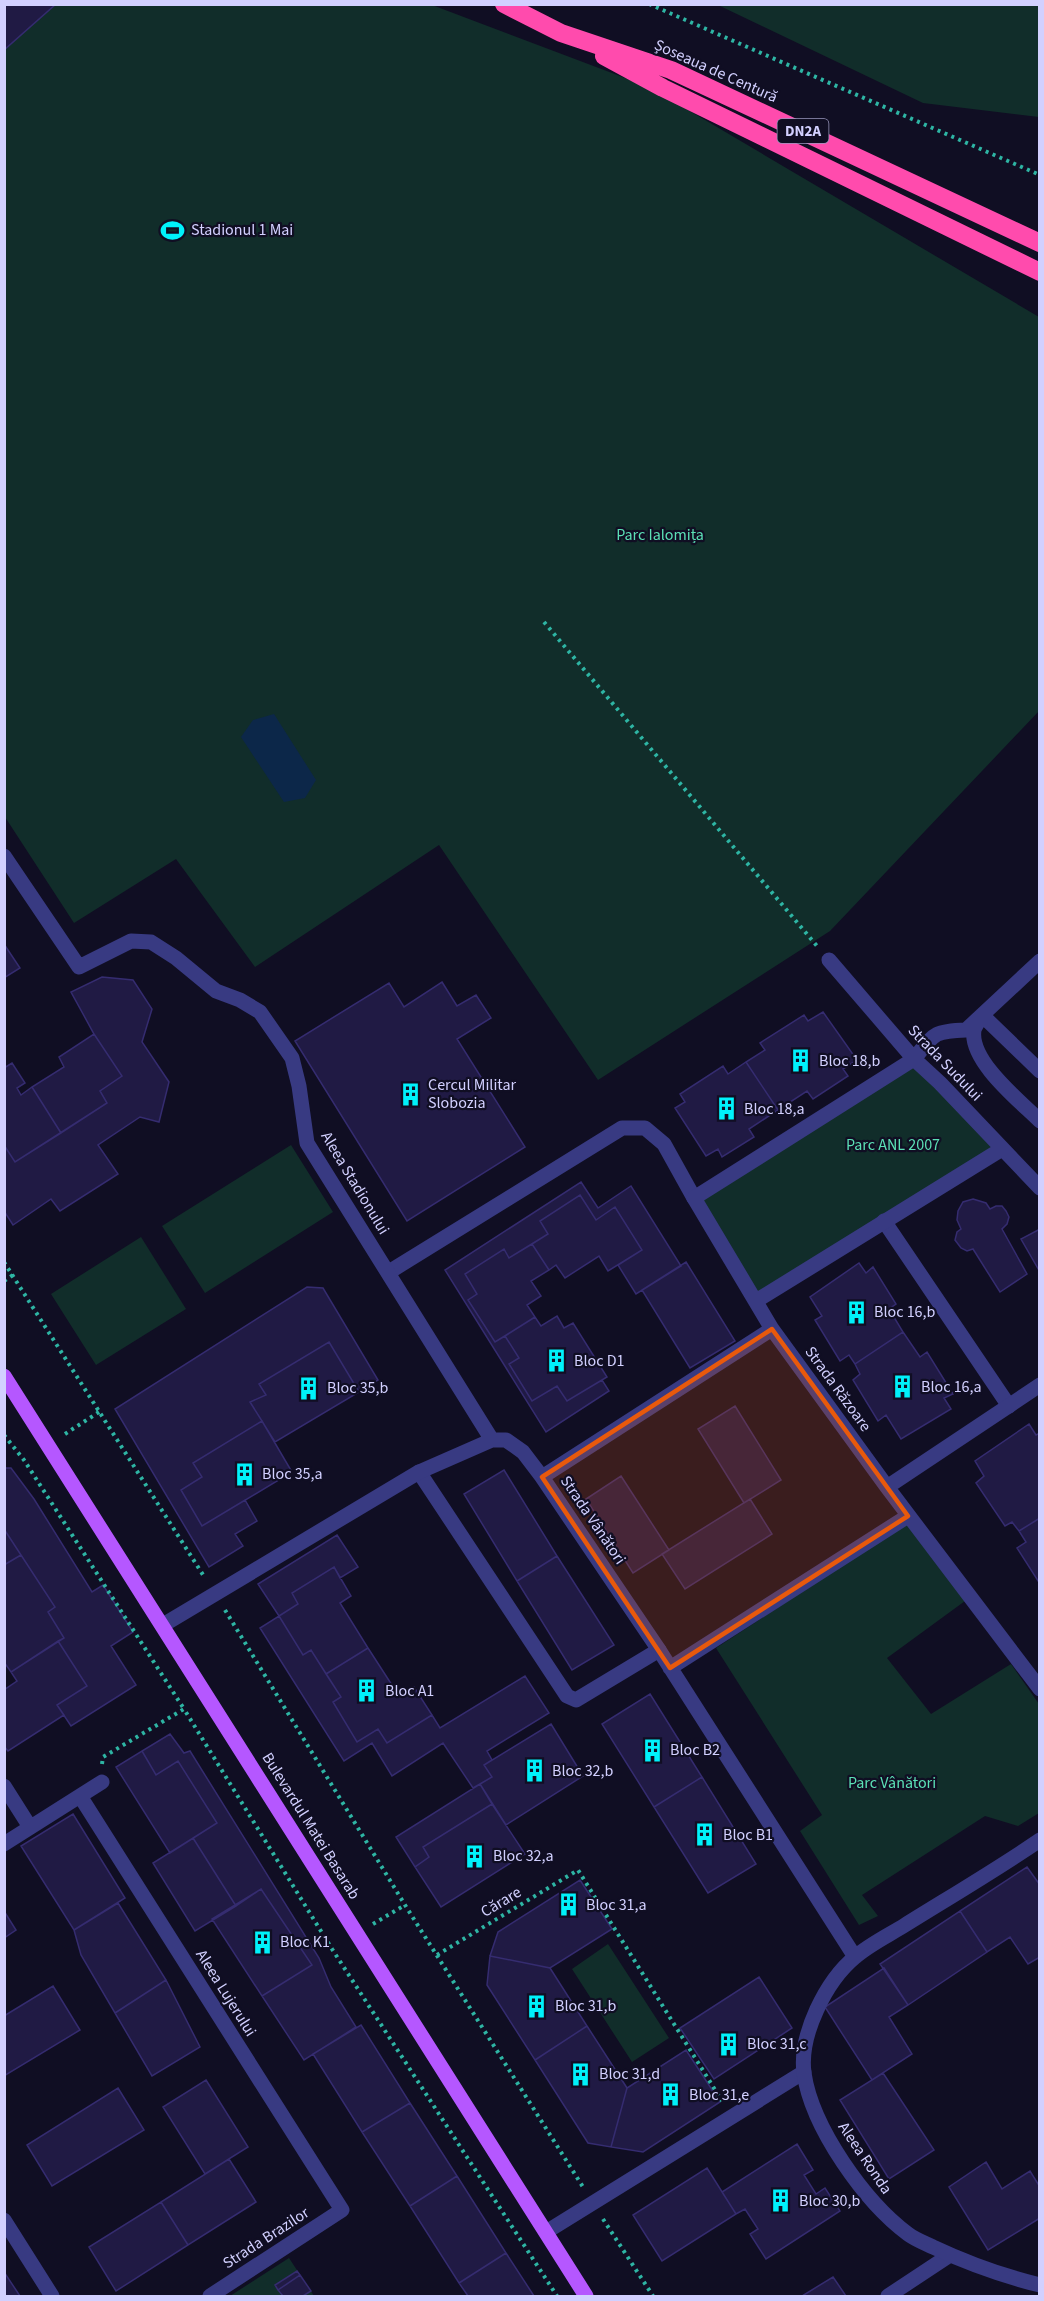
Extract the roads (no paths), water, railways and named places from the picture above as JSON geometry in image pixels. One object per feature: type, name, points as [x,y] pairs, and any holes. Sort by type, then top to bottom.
[{"type":"highway","name":"Șoseaua de Centură","points":[[504,4],[561,33],[671,70],[1040,243]]},
{"type":"highway","points":[[561,33],[663,88],[1040,272]]},
{"type":"highway","points":[[971,212],[1040,254]]},
{"type":"main road","name":"Bulevardul Matei Basarab","points":[[4,1376],[586,2296]]},
{"type":"street","name":"Aleea Stadionului","points":[[4,856],[80,967],[131,941],[151,942],[176,958],[216,991],[240,1000],[260,1012],[292,1058],[299,1086],[307,1143],[492,1440]]},
{"type":"street","name":"Strada Sudului","points":[[829,960],[914,1059],[940,1083],[1040,1188]]},
{"type":"street","points":[[694,1197],[914,1059],[934,1034],[946,1030],[966,1030],[1040,961]]},
{"type":"street","points":[[982,1015],[1040,1071]]},
{"type":"street","points":[[982,1015],[974,1030],[976,1046],[986,1067],[1040,1121]]},
{"type":"street","name":"Strada Răzoare","points":[[389,1272],[622,1128],[645,1128],[664,1144],[772,1329],[908,1516],[1034,1669],[1040,1689]]},
{"type":"street","points":[[756,1301],[1002,1149]]},
{"type":"street","points":[[884,1221],[1009,1406]]},
{"type":"street","points":[[542,1477],[772,1329]]},
{"type":"street","points":[[886,1487],[1040,1386]]},
{"type":"street","points":[[4,1400],[21,1401]]},
{"type":"street","points":[[163,1625],[419,1472],[492,1440]]},
{"type":"street","name":"Strada Vânători","points":[[492,1440],[506,1440],[515,1446],[523,1452],[542,1477],[659,1650],[855,1957]]},
{"type":"street","points":[[419,1472],[567,1696],[576,1700],[659,1650]]},
{"type":"street","points":[[670,1668],[908,1516]]},
{"type":"street","points":[[4,1844],[102,1782]]},
{"type":"street","points":[[4,1786],[30,1827]]},
{"type":"street","name":"Aleea Lujerului","points":[[80,1796],[342,2210]]},
{"type":"street","name":"Aleea Ronda","points":[[1037,1844],[855,1957],[825,1993],[808,2029],[804,2072],[810,2096],[825,2132],[880,2211],[910,2236],[950,2255],[1009,2277],[1040,2285]]},
{"type":"street","points":[[546,2232],[804,2072]]},
{"type":"street","name":"Strada Brazilor","points":[[210,2296],[342,2210]]},
{"type":"street","points":[[4,2220],[52,2296]]},
{"type":"street","points":[[888,2296],[950,2255]]},
{"type":"water","points":[[274,714],[316,780],[305,798],[284,802],[241,737],[253,720]]},
{"type":"place","name":"Stadionul 1 Mai","points":[[173,230]]},
{"type":"place","name":"Bloc 18,b","points":[[801,1061]]},
{"type":"place","name":"Cercul Militar Slobozia","points":[[410,1094]]},
{"type":"place","name":"Bloc 18,a","points":[[726,1109]]},
{"type":"place","name":"Bloc 16,b","points":[[856,1312]]},
{"type":"place","name":"Bloc D1","points":[[556,1361]]},
{"type":"place","name":"Bloc 16,a","points":[[903,1387]]},
{"type":"place","name":"Bloc 35,b","points":[[309,1388]]},
{"type":"place","name":"Bloc 35,a","points":[[244,1474]]},
{"type":"place","name":"Bloc A1","points":[[367,1691]]},
{"type":"place","name":"Bloc B2","points":[[652,1750]]},
{"type":"place","name":"Bloc 32,b","points":[[534,1771]]},
{"type":"place","name":"Bloc B1","points":[[705,1835]]},
{"type":"place","name":"Bloc 32,a","points":[[475,1856]]},
{"type":"place","name":"Bloc 31,a","points":[[568,1905]]},
{"type":"place","name":"Bloc K1","points":[[262,1942]]},
{"type":"place","name":"Bloc 31,b","points":[[537,2006]]},
{"type":"place","name":"Bloc 31,c","points":[[729,2044]]},
{"type":"place","name":"Bloc 31,d","points":[[581,2074]]},
{"type":"place","name":"Bloc 31,e","points":[[671,2095]]},
{"type":"place","name":"Bloc 30,b","points":[[781,2201]]},
{"type":"park label","name":"Parc Ialomița","points":[[660,535]]},
{"type":"park label","name":"Parc ANL 2007","points":[[893,1145]]},
{"type":"park label","name":"Parc Vânători","points":[[892,1783]]}]
